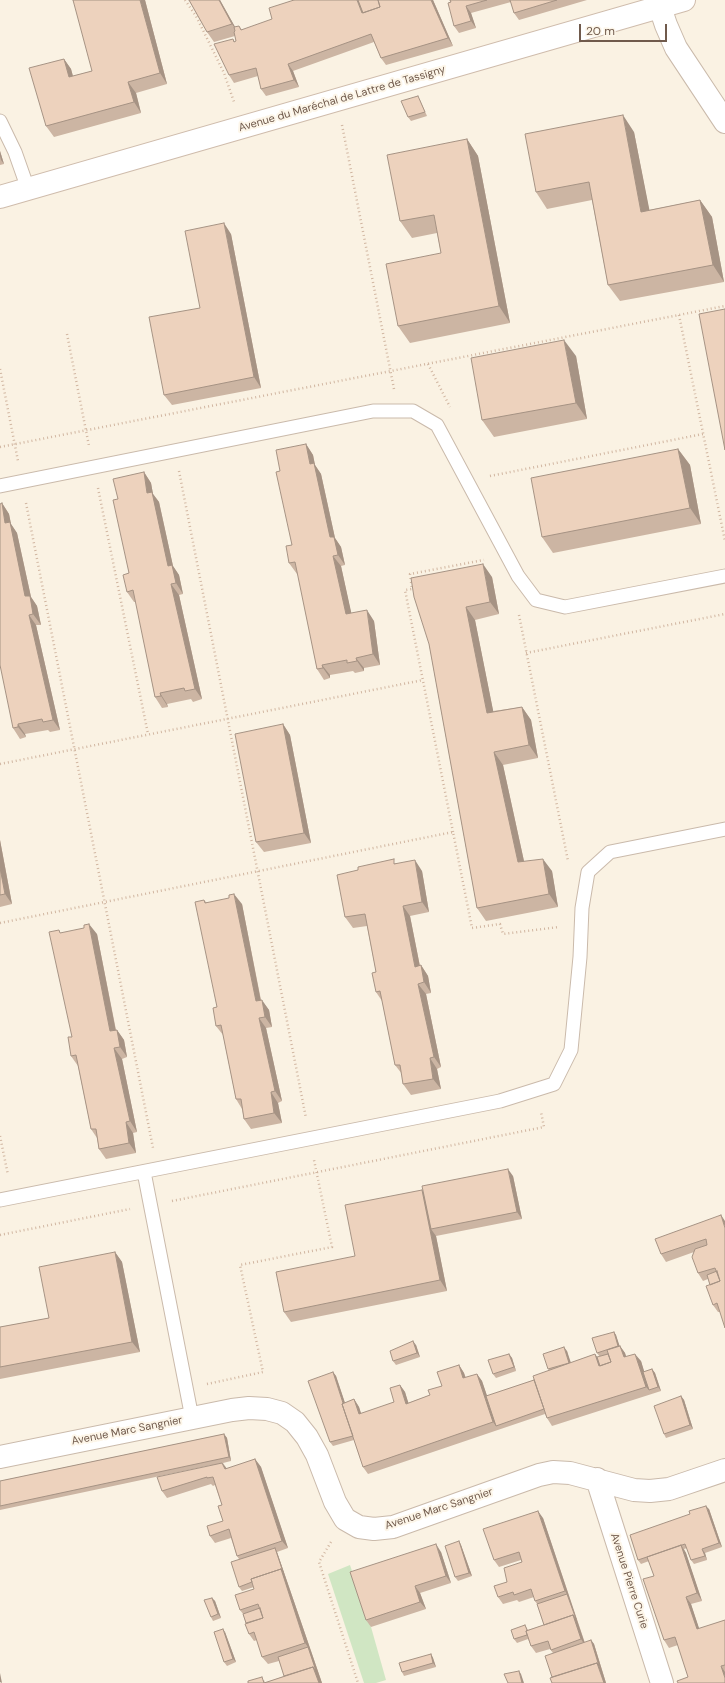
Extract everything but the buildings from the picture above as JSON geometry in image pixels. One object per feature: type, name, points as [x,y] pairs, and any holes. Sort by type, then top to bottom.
[{"type":"street","name":"Avenue du Maréchal de Lattre de Tassigny","points":[[0,197],[684,0]]},
{"type":"street","points":[[660,7],[676,48],[725,122]]},
{"type":"street","name":"Avenue Marc Sangnier","points":[[0,1457],[249,1408],[282,1413],[294,1422],[307,1437],[317,1455],[335,1502],[345,1519],[359,1527],[374,1529],[393,1527],[539,1475],[553,1472],[570,1473],[634,1490],[650,1491],[669,1489],[725,1470]]},
{"type":"street","name":"Avenue Pierre Curie","points":[[597,1479],[662,1683]]},
{"type":"lane","points":[[0,121],[15,152],[28,189]]},
{"type":"lane","points":[[0,486],[373,411],[413,411],[436,424],[518,576],[536,600],[565,607],[725,576]]},
{"type":"lane","points":[[6,1199],[500,1101],[554,1084],[571,1050],[582,908],[588,872],[610,852],[725,829]]},
{"type":"lane","points":[[151,1170],[151,1205],[192,1418]]},
{"type":"path","points":[[185,0],[196,16],[224,73],[242,128]]},
{"type":"path","points":[[337,100],[398,411]]},
{"type":"path","points":[[0,447],[725,306]]},
{"type":"path","points":[[679,315],[725,541]]},
{"type":"path","points":[[66,334],[148,734]]},
{"type":"path","points":[[428,364],[454,413]]},
{"type":"path","points":[[0,369],[105,902],[151,1170]]},
{"type":"path","points":[[487,477],[704,434]]},
{"type":"path","points":[[175,451],[332,1247],[240,1265],[263,1372],[186,1389]]},
{"type":"path","points":[[507,556],[410,574],[412,588],[405,590],[472,928],[500,924],[503,934],[581,924]]},
{"type":"path","points":[[517,608],[569,862]]},
{"type":"path","points":[[526,653],[725,614]]},
{"type":"path","points":[[0,764],[423,680]]},
{"type":"path","points":[[0,922],[454,832]]},
{"type":"path","points":[[0,1235],[544,1127],[536,1090]]},
{"type":"path","points":[[0,1136],[6,1199]]},
{"type":"path","points":[[345,1519],[320,1562],[358,1683]]},
{"type":"green space","points":[[350,1565],[371,1627],[386,1680],[376,1683],[364,1683],[328,1574]]}]
